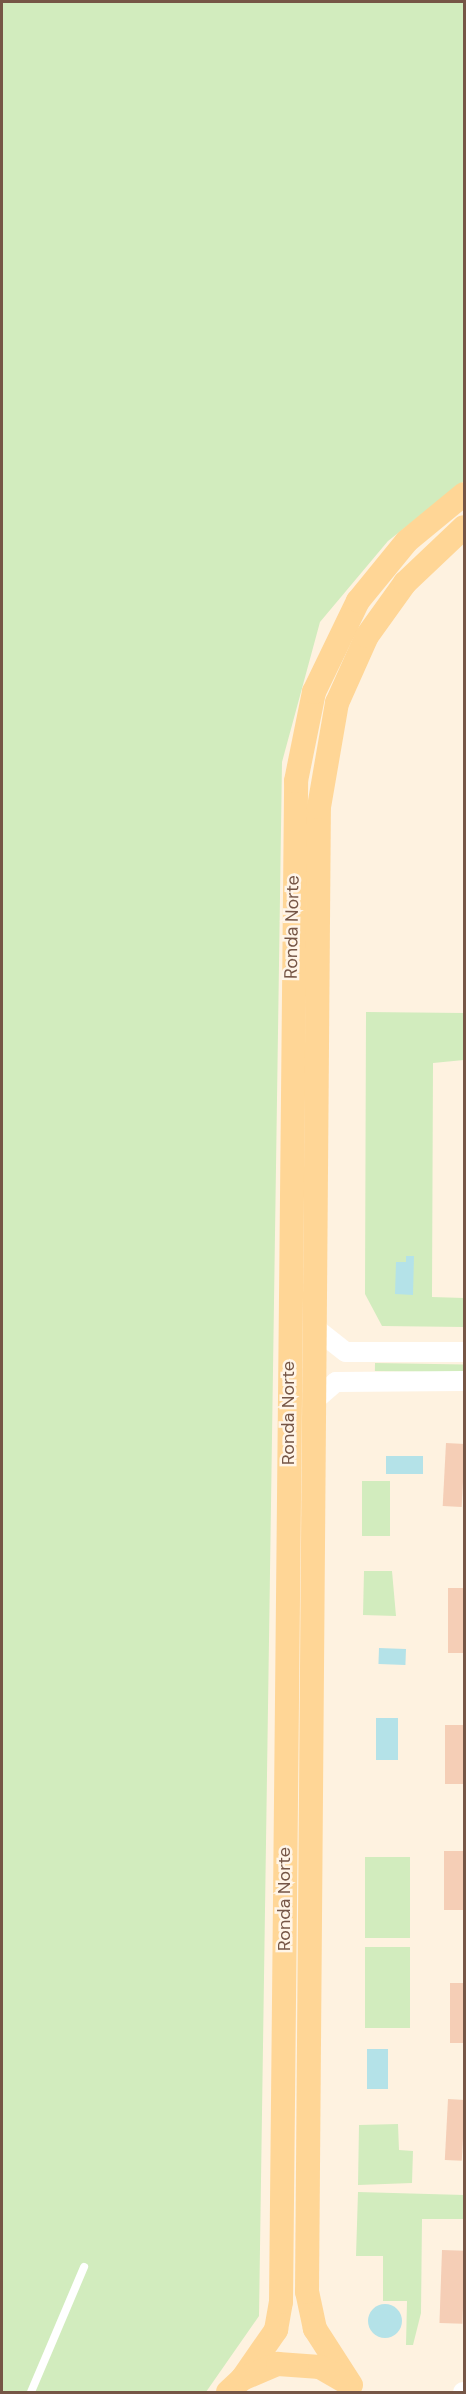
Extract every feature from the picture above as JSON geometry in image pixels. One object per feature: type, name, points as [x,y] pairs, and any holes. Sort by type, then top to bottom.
[{"type":"main road","name":"Ronda Norte","points":[[235,2386],[276,2330],[281,2302],[296,781],[314,692],[357,601],[407,541],[465,494]]},
{"type":"main road","name":"Ronda Norte","points":[[355,2389],[315,2329],[308,2292],[318,842],[329,736],[345,682],[379,617],[405,583],[465,527]]},
{"type":"main road","name":"Ronda Norte","points":[[235,2386],[278,2364],[306,2364],[355,2389]]},
{"type":"street","points":[[315,1328],[346,1352],[465,1353]]},
{"type":"street","points":[[314,1401],[336,1382],[465,1381]]},
{"type":"lane","points":[[31,2392],[84,2267]]},
{"type":"green space","points":[[2,2],[464,2],[464,481],[388,541],[320,622],[282,762],[259,2316],[206,2392],[2,2392]]},
{"type":"green space","points":[[366,1012],[464,1013],[464,1060],[433,1063],[432,1297],[464,1298],[464,1327],[382,1326],[365,1294]]},
{"type":"green space","points":[[375,1363],[464,1365],[464,1373],[375,1371]]},
{"type":"green space","points":[[362,1481],[390,1481],[390,1536],[362,1536]]},
{"type":"green space","points":[[364,1571],[392,1571],[396,1616],[363,1615]]},
{"type":"green space","points":[[365,1857],[410,1857],[410,1938],[365,1938]]},
{"type":"green space","points":[[365,1947],[410,1947],[410,2028],[365,2028]]},
{"type":"green space","points":[[398,2124],[399,2150],[413,2151],[412,2183],[358,2185],[359,2125]]},
{"type":"green space","points":[[358,2192],[464,2195],[464,2219],[422,2219],[421,2313],[413,2345],[406,2345],[407,2301],[383,2301],[383,2256],[356,2256]]},
{"type":"water","points":[[406,1256],[414,1256],[413,1295],[395,1294],[396,1262],[406,1262]]},
{"type":"water","points":[[386,1456],[423,1456],[423,1474],[386,1474]]},
{"type":"water","points":[[379,1648],[406,1649],[405,1665],[378,1664]]},
{"type":"water","points":[[376,1718],[398,1718],[398,1760],[376,1760]]},
{"type":"water","points":[[367,2049],[388,2049],[388,2089],[367,2089]]},
{"type":"water","points":[[385,2304],[397,2309],[402,2321],[397,2333],[385,2338],[373,2333],[368,2321],[373,2309]]},
{"type":"building","points":[[446,1443],[464,1444],[462,1507],[443,1506]]},
{"type":"building","points":[[448,1588],[464,1588],[464,1653],[448,1653]]},
{"type":"building","points":[[445,1725],[464,1725],[464,1784],[445,1784]]},
{"type":"building","points":[[444,1851],[464,1851],[464,1910],[444,1910]]},
{"type":"building","points":[[450,1983],[464,1983],[464,2043],[450,2043]]},
{"type":"building","points":[[448,2099],[464,2100],[462,2161],[445,2160]]},
{"type":"building","points":[[442,2250],[464,2251],[462,2324],[439,2323]]}]
